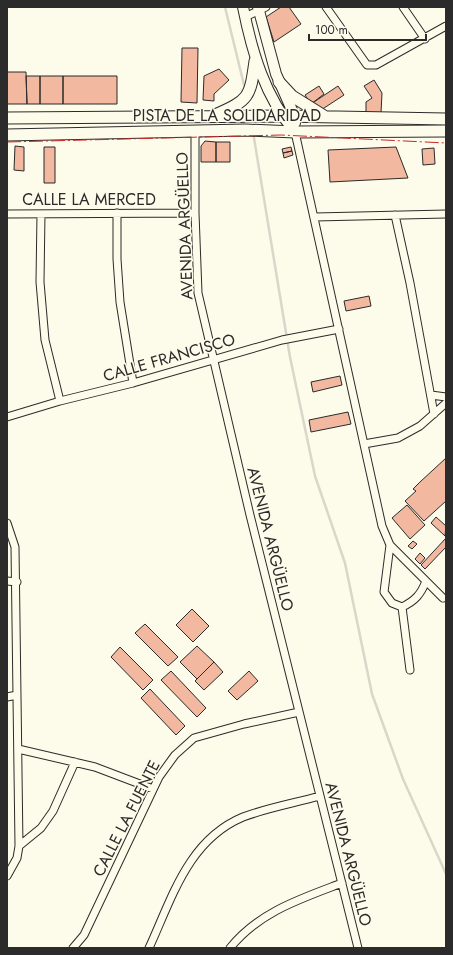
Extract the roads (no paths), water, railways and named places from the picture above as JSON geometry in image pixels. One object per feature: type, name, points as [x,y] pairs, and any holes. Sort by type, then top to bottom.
[{"type":"main road","points":[[261,8],[278,82],[295,117],[295,132]]},
{"type":"main road","points":[[244,12],[256,61],[282,116],[295,132]]},
{"type":"main road","points":[[209,117],[237,105],[245,99],[252,82],[256,61]]},
{"type":"main road","points":[[278,82],[292,96],[326,117]]},
{"type":"main road","name":"PISTA DE LA SOLIDARIDAD","points":[[7,118],[282,116],[446,118]]},
{"type":"main road","name":"PISTA DE LA SOLIDARIDAD","points":[[7,135],[124,131],[446,131]]},
{"type":"street","points":[[326,7],[367,65],[376,65],[446,26]]},
{"type":"street","points":[[403,7],[425,39]]},
{"type":"street","points":[[244,12],[261,8]]},
{"type":"street","name":"AVENIDA ARGÜELLO","points":[[195,132],[195,213],[198,293],[298,712],[358,948]]},
{"type":"street","points":[[295,132],[340,329],[382,526],[390,545],[443,598]]},
{"type":"street","points":[[117,213],[117,259],[120,302],[133,383]]},
{"type":"street","name":"CALLE LA MERCED","points":[[7,214],[195,213]]},
{"type":"street","points":[[41,214],[40,282],[45,340],[60,400]]},
{"type":"street","points":[[315,217],[446,214]]},
{"type":"street","points":[[395,215],[410,283],[434,414]]},
{"type":"street","name":"CALLE FRANCISCO","points":[[7,417],[60,400],[133,383],[213,358],[282,340],[340,329]]},
{"type":"street","points":[[431,394],[446,398]]},
{"type":"street","points":[[364,444],[398,438],[420,426],[446,403]]},
{"type":"street","points":[[7,523],[15,547],[19,846],[17,858],[7,876]]},
{"type":"street","points":[[390,545],[384,592],[392,603],[402,607],[410,603],[421,594],[426,581]]},
{"type":"street","points":[[7,581],[16,582]]},
{"type":"street","points":[[402,607],[410,670]]},
{"type":"street","points":[[7,697],[17,694]]},
{"type":"street","name":"CALLE LA FUENTE","points":[[73,948],[84,935],[159,777],[175,755],[194,738],[244,724],[298,712]]},
{"type":"street","points":[[18,749],[95,767],[153,789]]},
{"type":"street","points":[[19,846],[41,828],[53,811],[75,762]]},
{"type":"street","points":[[149,948],[186,866],[211,836],[243,818],[320,796]]},
{"type":"street","points":[[230,948],[260,919],[287,903],[342,883]]},
{"type":"waterway","points":[[225,7],[245,89]]},
{"type":"waterway","points":[[254,138],[290,357],[315,476],[345,563],[372,694],[403,779],[446,874]]}]
